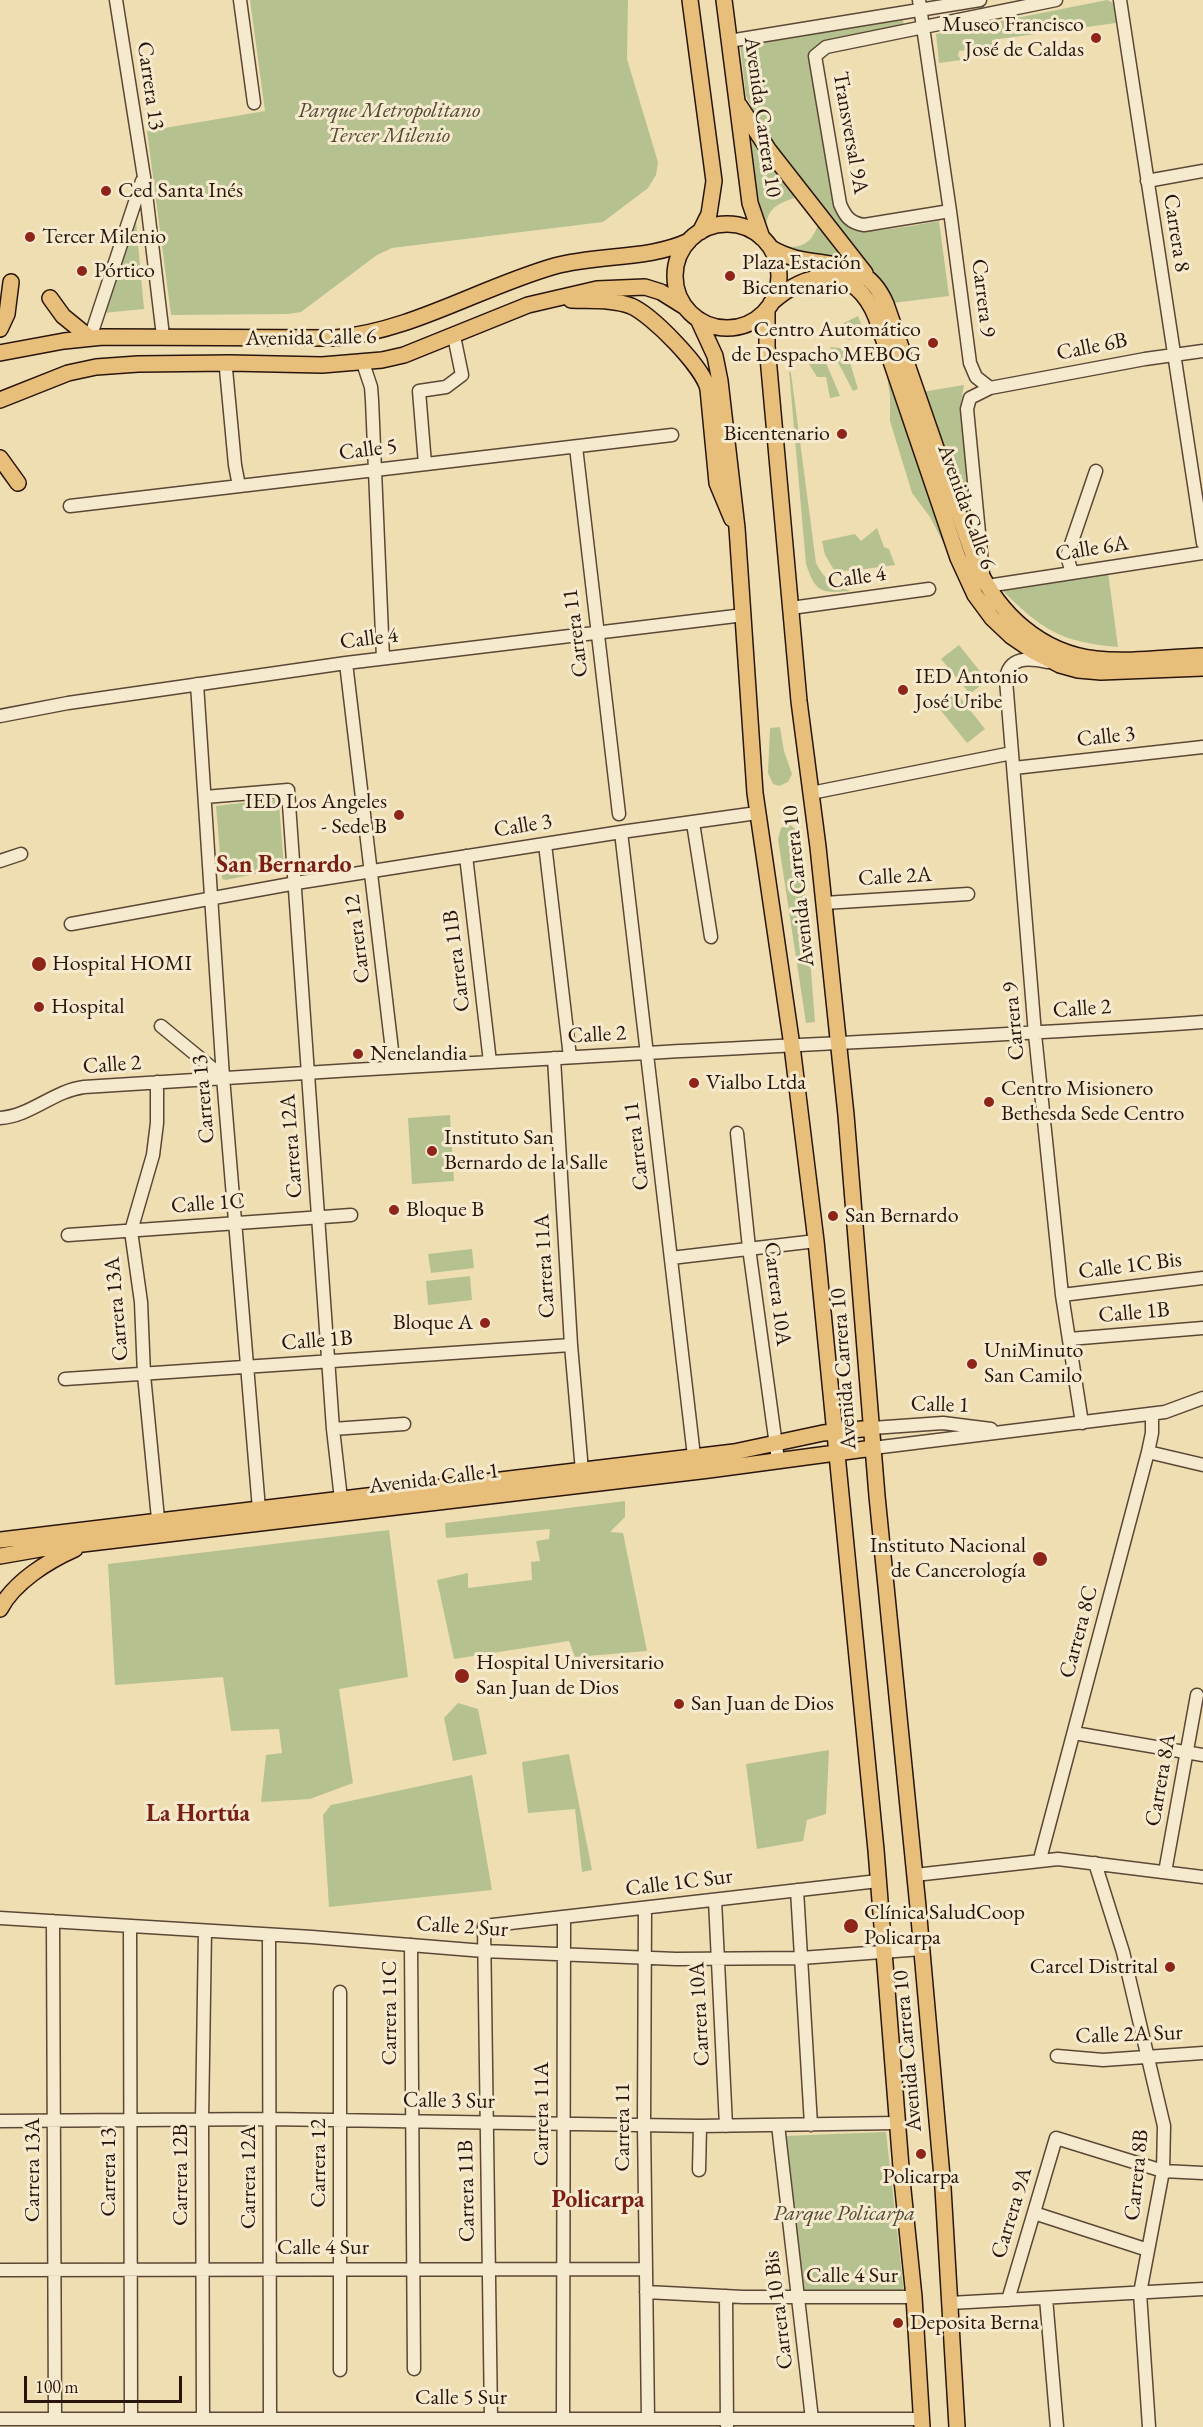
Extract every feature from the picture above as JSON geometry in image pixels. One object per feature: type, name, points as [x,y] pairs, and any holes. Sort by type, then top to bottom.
[{"type":"main road","points":[[690,0],[714,181],[709,214],[683,249],[676,268],[676,288],[685,307],[698,319],[721,328],[733,328],[746,324],[769,306],[779,282],[779,270],[766,243],[743,227],[732,225],[710,227],[694,237]]},
{"type":"main road","name":"Avenida Carrera 10","points":[[723,0],[750,203],[766,243]]},
{"type":"main road","points":[[736,100],[768,150],[874,284]]},
{"type":"main road","name":"Avenida Calle 6","points":[[0,353],[90,338],[163,336],[335,338],[358,336],[406,321],[556,266],[667,250],[694,237]]},
{"type":"main road","name":"Avenida Calle 6","points":[[766,243],[800,261],[846,266],[874,284],[886,304],[947,485],[985,584],[1000,606],[1026,630],[1053,646],[1069,652],[1116,660],[1203,656]]},
{"type":"main road","name":"Avenida Calle 6","points":[[769,306],[796,284],[814,278],[840,279],[852,284],[866,296],[876,317],[958,558],[968,581],[986,610],[1004,629],[1033,651],[1060,665],[1078,670],[1101,672],[1203,668]]},
{"type":"main road","points":[[0,329],[7,314],[11,282]]},
{"type":"main road","name":"Avenida Calle 6","points":[[0,400],[65,374],[87,368],[138,364],[322,365],[363,363],[404,355],[547,299],[597,289],[634,286],[661,292],[685,307]]},
{"type":"main road","points":[[50,298],[63,316],[90,338]]},
{"type":"main road","points":[[547,299],[611,302],[632,307],[650,319],[694,365],[707,383],[717,483],[737,528]]},
{"type":"main road","name":"Avenida Carrera 10","points":[[769,306],[767,338],[798,700],[824,903],[838,1043],[873,1448],[922,1949],[943,2188],[957,2427]]},
{"type":"main road","name":"Avenida Carrera 10","points":[[698,319],[711,345],[718,369],[737,528],[750,734],[758,813],[792,1046],[816,1241],[878,1881],[897,2123],[914,2297],[922,2423]]},
{"type":"main road","points":[[0,458],[18,483]]},
{"type":"main road","name":"Avenida Calle 1","points":[[260,1516],[341,1500],[734,1452],[834,1431],[872,1428]]},
{"type":"main road","name":"Avenida Calle 1","points":[[0,1540],[159,1528],[873,1448]]},
{"type":"main road","name":"Avenida Calle 1","points":[[0,1556],[86,1543],[159,1528]]},
{"type":"main road","points":[[0,1609],[16,1589],[40,1569],[86,1543]]},
{"type":"street","name":"Carrera 13","points":[[116,0],[144,177],[163,336]]},
{"type":"street","points":[[240,0],[254,102]]},
{"type":"street","points":[[729,41],[921,7],[980,0]]},
{"type":"street","points":[[922,26],[1032,2],[1056,0]]},
{"type":"street","name":"Carrera 8","points":[[1120,0],[1203,543]]},
{"type":"street","name":"Carrera 9","points":[[921,7],[970,363],[976,377],[990,388]]},
{"type":"street","name":"Transversal 9A","points":[[922,26],[826,47],[815,56],[840,204],[847,217],[857,224],[864,225],[950,211]]},
{"type":"street","points":[[1147,181],[1203,171]]},
{"type":"street","name":"Carrera 13","points":[[90,338],[144,177]]},
{"type":"street","points":[[425,464],[419,391],[446,387],[462,375],[455,340]]},
{"type":"street","name":"Calle 6B","points":[[990,388],[1203,351]]},
{"type":"street","points":[[230,363],[226,369],[239,486]]},
{"type":"street","points":[[363,363],[372,400],[383,658]]},
{"type":"street","points":[[985,584],[967,409],[970,398],[990,388]]},
{"type":"street","name":"Calle 5","points":[[70,506],[672,435]]},
{"type":"street","name":"Carrera 11","points":[[576,447],[619,814]]},
{"type":"street","points":[[1072,573],[1067,556],[1096,471]]},
{"type":"street","name":"Calle 6A","points":[[985,584],[1203,554]]},
{"type":"street","name":"Calle 4","points":[[790,608],[929,589]]},
{"type":"street","name":"Calle 4","points":[[0,716],[59,704],[346,663],[744,615]]},
{"type":"street","name":"Carrera 9","points":[[1060,665],[1023,658],[1009,669],[1006,680],[1035,1034],[1062,1295],[1082,1423]]},
{"type":"street","name":"Carrera 12","points":[[346,663],[394,1067]]},
{"type":"street","name":"Carrera 13","points":[[197,684],[223,1077],[260,1516]]},
{"type":"street","name":"Calle 3","points":[[1014,768],[1203,747]]},
{"type":"street","points":[[811,793],[1012,753]]},
{"type":"street","name":"Carrera 12A","points":[[205,797],[288,790],[333,1429],[341,1500]]},
{"type":"street","name":"Calle 3","points":[[71,924],[296,883],[758,813]]},
{"type":"street","points":[[693,823],[711,937]]},
{"type":"street","name":"Carrera 11","points":[[621,832],[694,1456]]},
{"type":"street","points":[[545,844],[570,1057]]},
{"type":"street","points":[[0,861],[21,854]]},
{"type":"street","name":"Carrera 11B","points":[[466,856],[490,1062]]},
{"type":"street","name":"Calle 2A","points":[[824,903],[968,894]]},
{"type":"street","name":"Calle 2","points":[[0,1118],[20,1114],[68,1089],[223,1077],[1035,1034],[1203,1022]]},
{"type":"street","points":[[161,1026],[223,1077]]},
{"type":"street","name":"Carrera 11A","points":[[554,1058],[571,1345],[582,1471]]},
{"type":"street","name":"Carrera 13A","points":[[157,1082],[158,1123],[153,1155],[131,1231],[141,1302],[144,1375],[159,1528]]},
{"type":"street","name":"Carrera 10A","points":[[737,1133],[749,1248],[778,1460]]},
{"type":"street","name":"Calle 1C","points":[[68,1235],[351,1215]]},
{"type":"street","points":[[671,1258],[816,1241]]},
{"type":"street","name":"Calle 1C Bis","points":[[1062,1295],[1203,1278]]},
{"type":"street","name":"Calle 1B","points":[[1069,1339],[1203,1328]]},
{"type":"street","name":"Calle 1B","points":[[65,1379],[571,1345]]},
{"type":"street","name":"Calle 1","points":[[873,1448],[1152,1414],[1177,1409],[1203,1398]]},
{"type":"street","name":"Carrera 8C","points":[[1040,1859],[1148,1452],[1152,1433],[1152,1414]]},
{"type":"street","name":"Calle 1","points":[[872,1428],[943,1423],[1007,1432]]},
{"type":"street","points":[[333,1429],[405,1424]]},
{"type":"street","points":[[1148,1452],[1203,1465]]},
{"type":"street","name":"Carrera 8A","points":[[1165,1872],[1197,1695]]},
{"type":"street","points":[[1074,1733],[1203,1755]]},
{"type":"street","points":[[915,1875],[1058,1858],[1203,1877]]},
{"type":"street","name":"Carrera 8B","points":[[1095,1863],[1123,1952],[1164,2126],[1162,2171],[1140,2293],[1149,2427]]},
{"type":"street","name":"Calle 1C Sur","points":[[484,1926],[878,1881]]},
{"type":"street","points":[[797,1890],[811,2125]]},
{"type":"street","name":"Carrera 10A","points":[[715,1900],[726,2126]]},
{"type":"street","name":"Carrera 11","points":[[645,1908],[644,2125],[648,2419]]},
{"type":"street","name":"Carrera 11A","points":[[554,2422],[563,2269],[564,1917]]},
{"type":"street","name":"Calle 2 Sur","points":[[0,1918],[484,1951],[645,1958],[801,1958],[922,1949]]},
{"type":"street","name":"Carrera 13A","points":[[53,1921],[55,2419]]},
{"type":"street","name":"Carrera 13","points":[[130,1926],[131,2419]]},
{"type":"street","name":"Carrera 11B","points":[[484,1926],[491,2419]]},
{"type":"street","name":"Carrera 12B","points":[[203,2419],[202,2120],[205,1931]]},
{"type":"street","name":"Carrera 12A","points":[[269,1935],[270,2419]]},
{"type":"street","name":"Carrera 11C","points":[[411,1945],[414,2369]]},
{"type":"street","name":"Carrera 12","points":[[340,1992],[340,2370]]},
{"type":"street","name":"Calle 2A Sur","points":[[1056,2056],[1103,2060],[1203,2053]]},
{"type":"street","name":"Calle 3 Sur","points":[[0,2121],[270,2119],[700,2126],[897,2123]]},
{"type":"street","name":"Carrera 10 Bis","points":[[778,2125],[812,2419]]},
{"type":"street","points":[[699,2170],[700,2126]]},
{"type":"street","name":"Carrera 9A","points":[[1008,2300],[1056,2138],[1162,2171]]},
{"type":"street","points":[[1162,2171],[1203,2173]]},
{"type":"street","points":[[1034,2213],[1148,2250]]},
{"type":"street","name":"Calle 4 Sur","points":[[0,2270],[646,2269]]},
{"type":"street","points":[[950,2303],[1203,2289]]},
{"type":"street","name":"Calle 4 Sur","points":[[646,2292],[726,2296],[914,2297]]},
{"type":"street","points":[[726,2296],[727,2423]]},
{"type":"street","points":[[1046,2298],[1057,2427]]},
{"type":"street","name":"Calle 5 Sur","points":[[0,2419],[131,2419],[180,2423],[203,2419],[379,2423],[491,2419],[554,2422],[648,2419],[727,2423],[812,2419],[922,2423]]},
{"type":"green space","name":"Parque Metropolitano Tercer Milenio","points":[[250,0],[628,0],[627,59],[658,162],[656,175],[648,188],[603,222],[392,248],[377,255],[301,312],[171,315],[147,131],[265,111]]},
{"type":"green space","points":[[1107,0],[1113,3],[1116,23],[992,40],[992,47],[959,51],[958,56],[962,60],[939,63],[936,34]]},
{"type":"green space","points":[[903,20],[904,26],[811,56],[810,62],[836,212],[841,220],[853,229],[861,231],[939,221],[949,296],[893,303],[878,280],[766,137],[746,96],[740,45]]},
{"type":"green space","points":[[750,132],[800,196],[777,205],[770,213],[766,226],[760,212]]},
{"type":"green space","points":[[136,221],[144,309],[103,313]]},
{"type":"green space","points":[[819,222],[850,261],[816,257],[782,246],[806,243],[810,240]]},
{"type":"green space","points":[[858,316],[865,334],[849,340],[839,335],[844,323]]},
{"type":"green space","points":[[830,347],[840,348],[849,359],[858,389],[853,391]]},
{"type":"green space","points":[[821,351],[840,396],[830,398],[826,377],[817,377],[809,364],[813,356]]},
{"type":"green space","points":[[885,361],[952,560],[930,517],[912,493],[890,421],[890,397]]},
{"type":"green space","points":[[789,371],[816,563],[830,581],[851,591],[821,590],[813,581],[806,564]]},
{"type":"green space","points":[[964,385],[961,402],[973,534],[922,392]]},
{"type":"green space","points":[[877,528],[884,547],[889,549],[895,565],[850,571],[834,570],[825,555],[822,541],[855,534],[861,541]]},
{"type":"green space","points":[[1108,572],[1118,647],[1080,641],[1051,630],[1026,613],[999,587]]},
{"type":"green space","points":[[959,645],[987,680],[970,694],[941,659]]},
{"type":"green space","points":[[956,692],[985,729],[967,743],[938,707]]},
{"type":"green space","points":[[780,727],[784,751],[792,774],[788,782],[779,786],[773,784],[768,773],[770,728]]},
{"type":"green space","points":[[275,799],[279,803],[284,868],[222,879],[216,806]]},
{"type":"green space","points":[[789,824],[798,831],[801,840],[815,1022],[806,1023],[778,839],[781,828]]},
{"type":"green space","points":[[450,1115],[454,1181],[412,1184],[408,1118]]},
{"type":"green space","points":[[472,1249],[474,1268],[431,1273],[428,1254]]},
{"type":"green space","points":[[470,1276],[472,1300],[428,1305],[426,1281]]},
{"type":"green space","points":[[625,1501],[625,1517],[610,1532],[623,1533],[647,1651],[575,1657],[569,1641],[454,1659],[437,1580],[468,1573],[468,1588],[532,1580],[531,1562],[540,1561],[536,1541],[549,1539],[550,1529],[446,1538],[445,1523]]},
{"type":"green space","points":[[389,1530],[408,1677],[339,1689],[353,1783],[310,1799],[261,1802],[266,1755],[282,1753],[279,1729],[231,1731],[223,1677],[115,1685],[108,1564]]},
{"type":"green space","points":[[458,1703],[478,1709],[487,1754],[453,1761],[444,1718]]},
{"type":"green space","points":[[829,1750],[826,1814],[807,1820],[803,1841],[757,1849],[746,1764]]},
{"type":"green space","points":[[569,1754],[592,1870],[582,1872],[575,1809],[528,1813],[522,1762]]},
{"type":"green space","points":[[472,1775],[492,1890],[329,1907],[323,1815],[331,1805]]},
{"type":"green space","name":"Parque Policarpa","points":[[886,2132],[904,2292],[803,2293],[784,2136]]},
{"type":"place","name":"Museo Francisco José de Caldas","points":[[1096,38]]},
{"type":"place","name":"Ced Santa Inés","points":[[106,191]]},
{"type":"place","name":"Tercer Milenio","points":[[30,237]]},
{"type":"place","name":"Pórtico","points":[[82,271]]},
{"type":"place","name":"Plaza Estación Bicentenario","points":[[730,276]]},
{"type":"place","name":"Centro Automático de Despacho MEBOG","points":[[933,343]]},
{"type":"place","name":"Bicentenario","points":[[842,434]]},
{"type":"place","name":"IED Antonio José Uribe","points":[[903,690]]},
{"type":"place","name":"IED Los Angeles - Sede B","points":[[399,815]]},
{"type":"place","name":"Hospital HOMI","points":[[39,964]]},
{"type":"place","name":"Hospital","points":[[39,1007]]},
{"type":"place","name":"Nenelandia","points":[[358,1054]]},
{"type":"place","name":"Vialbo Ltda","points":[[694,1083]]},
{"type":"place","name":"Centro Misionero Bethesda Sede Centro","points":[[989,1102]]},
{"type":"place","name":"Instituto San Bernardo de la Salle","points":[[432,1151]]},
{"type":"place","name":"Bloque B","points":[[394,1210]]},
{"type":"place","name":"San Bernardo","points":[[833,1216]]},
{"type":"place","name":"Bloque A","points":[[485,1323]]},
{"type":"place","name":"UniMinuto San Camilo","points":[[972,1364]]},
{"type":"place","name":"Instituto Nacional de Cancerología","points":[[1040,1559]]},
{"type":"place","name":"Hospital Universitario San Juan de Dios","points":[[462,1676]]},
{"type":"place","name":"San Juan de Dios","points":[[679,1704]]},
{"type":"place","name":"Clínica SaludCoop Policarpa","points":[[851,1926]]},
{"type":"place","name":"Carcel Distrital","points":[[1170,1967]]},
{"type":"place","name":"Policarpa","points":[[921,2154]]},
{"type":"place","name":"Deposita Berna","points":[[898,2323]]},
{"type":"district","name":"San Bernardo","points":[[284,865]]},
{"type":"district","name":"La Hortúa","points":[[198,1814]]},
{"type":"district","name":"Policarpa","points":[[598,2200]]}]
